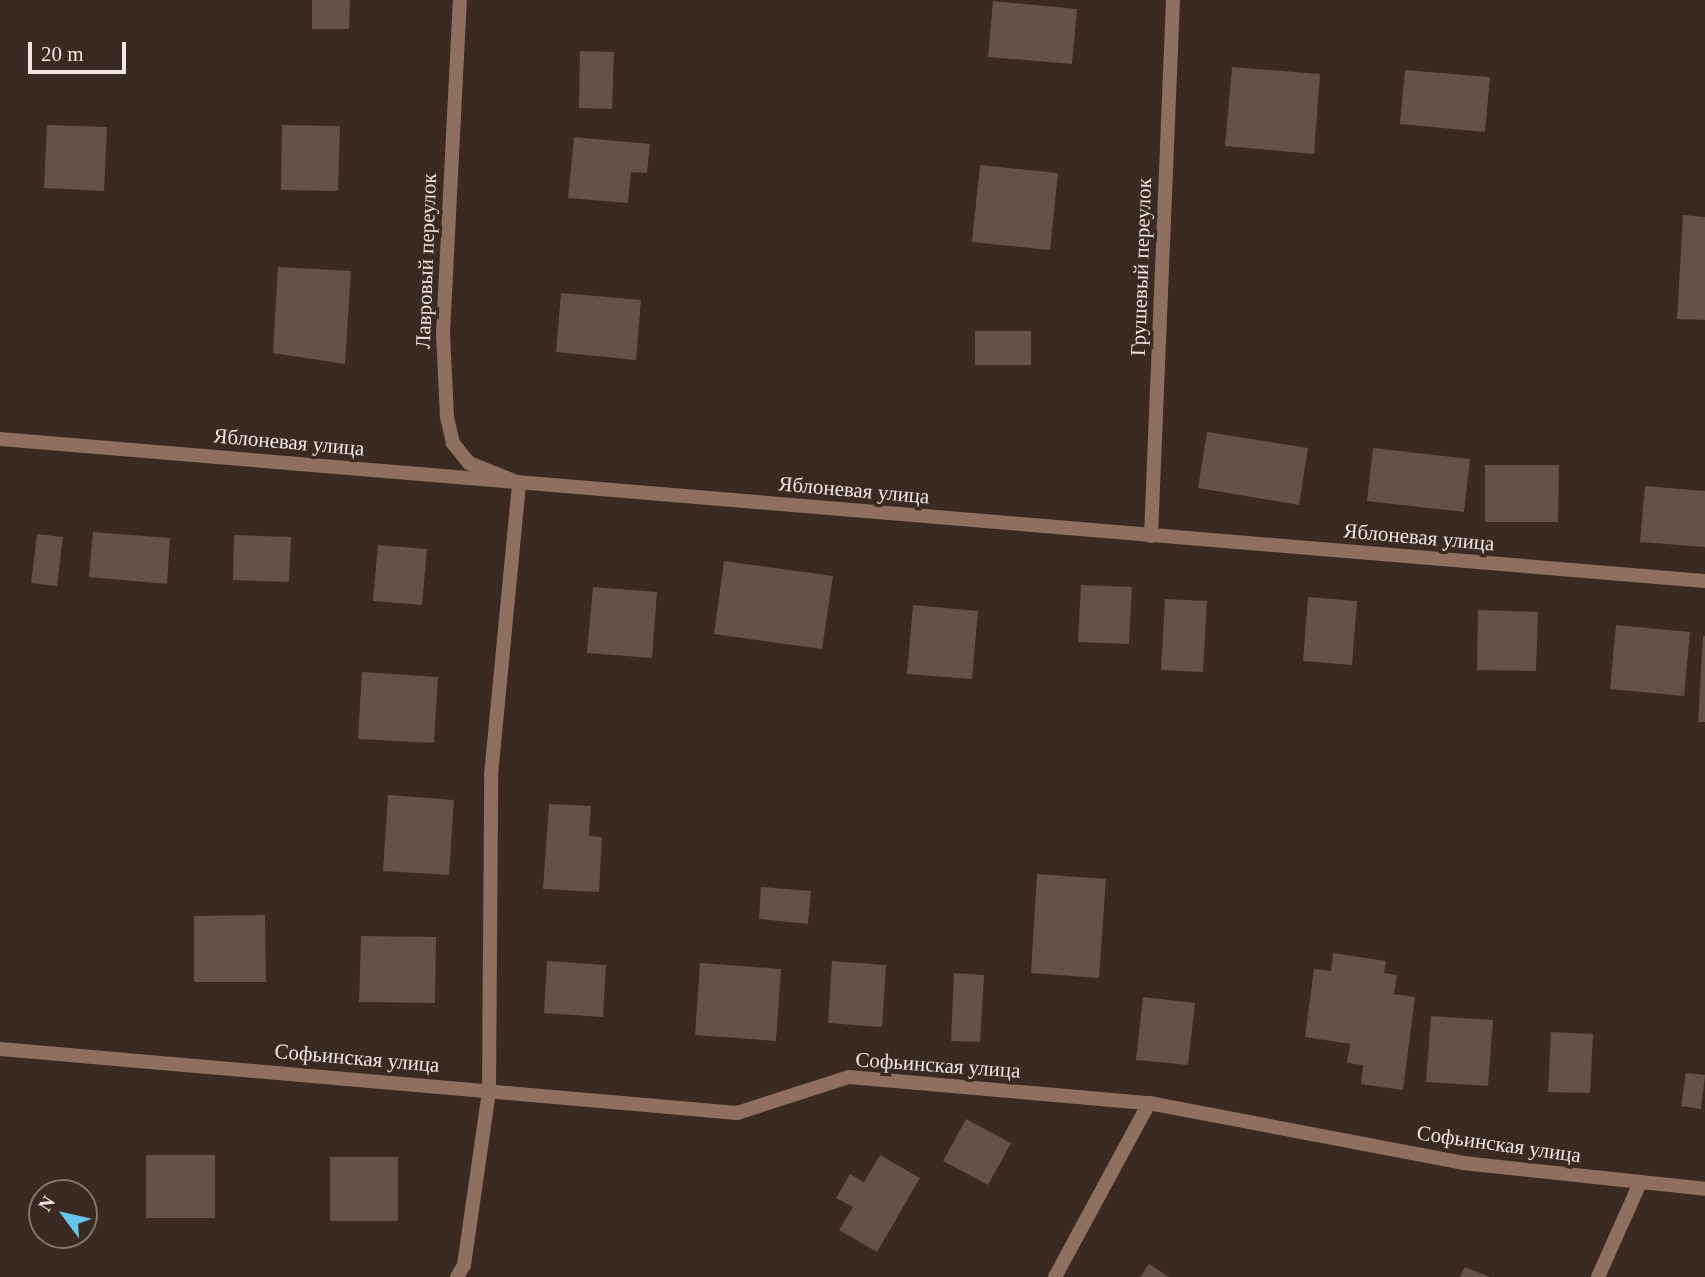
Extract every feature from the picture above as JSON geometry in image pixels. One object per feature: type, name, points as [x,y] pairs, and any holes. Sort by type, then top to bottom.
[{"type":"street","name":"Лавровый переулок","points":[[460,0],[443,333],[447,416],[453,443],[469,463],[519,482]]},
{"type":"street","name":"Грушевый переулок","points":[[1151,536],[1173,0]]},
{"type":"street","name":"Яблоневая улица","points":[[0,439],[1705,581]]},
{"type":"street","points":[[457,1277],[464,1265],[489,1091],[491,775],[519,482]]},
{"type":"street","name":"Софьинская улица","points":[[0,1049],[737,1114],[849,1077],[1149,1103],[1463,1163],[1705,1189]]},
{"type":"street","points":[[1055,1277],[1149,1103]]},
{"type":"street","points":[[1598,1277],[1640,1183]]},
{"type":"building","points":[[312,0],[350,0],[349,29],[312,29]]},
{"type":"building","points":[[993,1],[1077,9],[1072,64],[988,57]]},
{"type":"building","points":[[580,51],[614,52],[612,109],[579,108]]},
{"type":"building","points":[[1232,67],[1320,74],[1314,154],[1225,146]]},
{"type":"building","points":[[1405,70],[1490,77],[1485,132],[1400,124]]},
{"type":"building","points":[[47,125],[107,127],[104,191],[44,188]]},
{"type":"building","points":[[282,125],[340,126],[338,191],[281,190]]},
{"type":"building","points":[[574,137],[650,144],[647,173],[631,172],[628,203],[568,198]]},
{"type":"building","points":[[980,165],[1058,173],[1050,250],[972,242]]},
{"type":"building","points":[[1683,215],[1705,217],[1705,320],[1677,319]]},
{"type":"building","points":[[278,267],[351,271],[345,364],[273,353]]},
{"type":"building","points":[[561,293],[641,300],[636,360],[556,352]]},
{"type":"building","points":[[975,331],[1031,331],[1031,365],[975,365]]},
{"type":"building","points":[[1207,432],[1308,448],[1299,505],[1198,488]]},
{"type":"building","points":[[1373,448],[1470,459],[1464,512],[1367,501]]},
{"type":"building","points":[[1485,465],[1559,465],[1558,522],[1485,522]]},
{"type":"building","points":[[1645,486],[1705,491],[1705,547],[1640,542]]},
{"type":"building","points":[[93,532],[170,538],[167,584],[89,577]]},
{"type":"building","points":[[37,534],[63,537],[57,586],[31,583]]},
{"type":"building","points":[[234,535],[291,537],[289,582],[233,580]]},
{"type":"building","points":[[378,545],[427,549],[422,605],[373,601]]},
{"type":"building","points":[[724,561],[833,576],[822,649],[714,634]]},
{"type":"building","points":[[1081,585],[1132,587],[1129,644],[1078,642]]},
{"type":"building","points":[[593,587],[657,592],[652,658],[587,653]]},
{"type":"building","points":[[1308,597],[1357,601],[1352,665],[1303,661]]},
{"type":"building","points":[[1165,599],[1207,601],[1203,672],[1161,670]]},
{"type":"building","points":[[913,605],[978,611],[972,679],[907,674]]},
{"type":"building","points":[[1478,610],[1538,612],[1536,671],[1477,670]]},
{"type":"building","points":[[1616,625],[1690,632],[1684,696],[1610,689]]},
{"type":"building","points":[[1703,636],[1705,722],[1698,722]]},
{"type":"building","points":[[362,672],[438,677],[434,743],[358,739]]},
{"type":"building","points":[[388,795],[454,800],[449,875],[383,871]]},
{"type":"building","points":[[549,804],[591,806],[589,836],[602,837],[599,892],[543,889]]},
{"type":"building","points":[[1037,874],[1106,879],[1099,978],[1031,973]]},
{"type":"building","points":[[761,887],[811,891],[808,924],[759,919]]},
{"type":"building","points":[[265,915],[266,982],[194,982],[194,916]]},
{"type":"building","points":[[361,936],[436,937],[435,1003],[359,1002]]},
{"type":"building","points":[[1333,953],[1386,961],[1384,973],[1397,975],[1394,994],[1415,997],[1403,1090],[1361,1084],[1363,1065],[1347,1063],[1350,1044],[1305,1037],[1314,969],[1331,971]]},
{"type":"building","points":[[547,961],[606,965],[603,1017],[544,1013]]},
{"type":"building","points":[[832,961],[886,965],[882,1027],[828,1023]]},
{"type":"building","points":[[700,963],[781,969],[776,1041],[695,1035]]},
{"type":"building","points":[[954,973],[984,975],[980,1042],[951,1041]]},
{"type":"building","points":[[1143,997],[1195,1003],[1188,1065],[1136,1060]]},
{"type":"building","points":[[1431,1016],[1493,1020],[1488,1086],[1426,1082]]},
{"type":"building","points":[[1551,1032],[1593,1034],[1590,1093],[1548,1092]]},
{"type":"building","points":[[1686,1073],[1705,1075],[1701,1109],[1681,1106]]},
{"type":"building","points":[[966,1119],[1011,1143],[988,1185],[943,1161]]},
{"type":"building","points":[[146,1155],[215,1155],[215,1218],[146,1218]]},
{"type":"building","points":[[880,1155],[920,1178],[877,1252],[839,1230],[853,1207],[836,1198],[850,1174],[864,1182]]},
{"type":"building","points":[[330,1157],[398,1157],[398,1221],[330,1221]]},
{"type":"building","points":[[1149,1264],[1169,1277],[1140,1277]]},
{"type":"building","points":[[1465,1267],[1490,1277],[1460,1277]]}]
